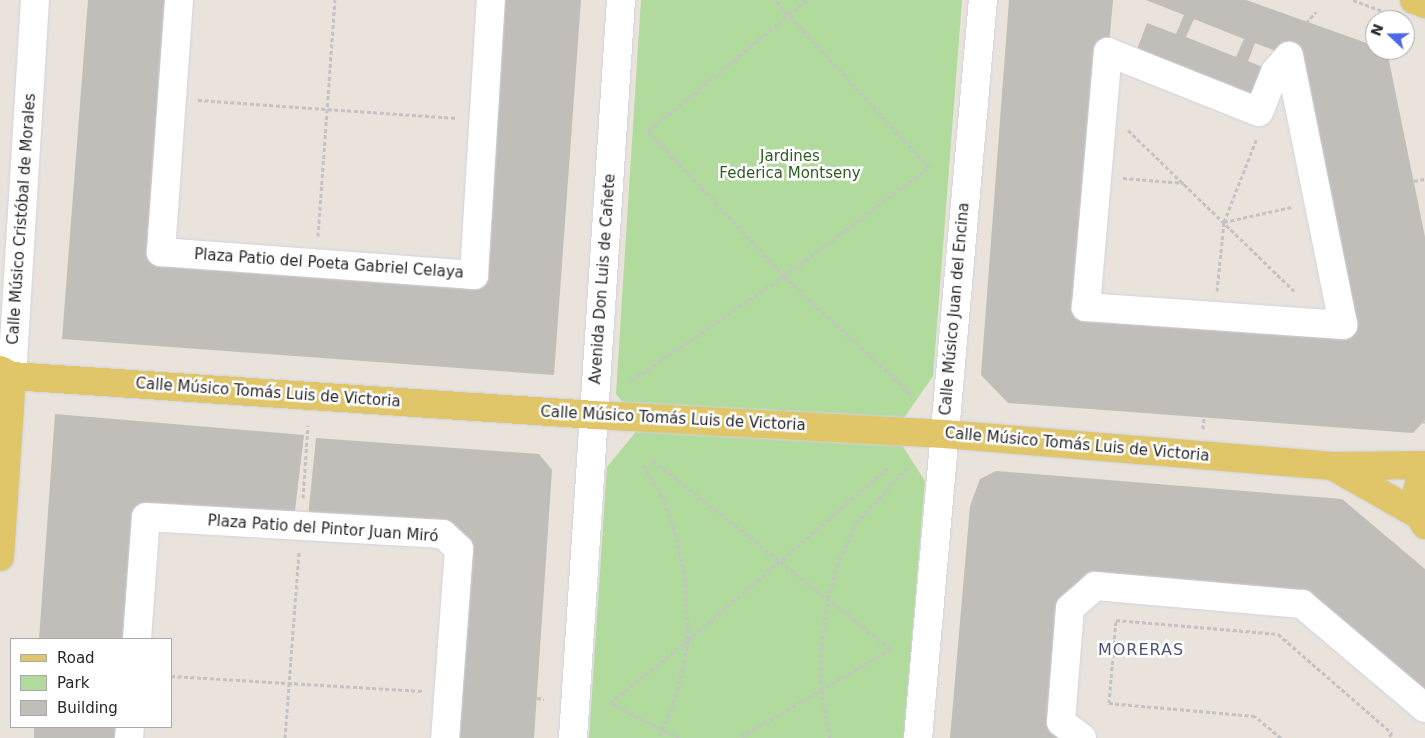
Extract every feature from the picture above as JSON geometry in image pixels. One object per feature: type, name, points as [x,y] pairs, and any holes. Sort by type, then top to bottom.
[{"type":"main road","points":[[1414,0],[1425,4]]},
{"type":"main road","name":"Calle Músico Tomás Luis de Victoria","points":[[6,373],[594,415],[944,434],[1333,466],[1425,465]]},
{"type":"main road","name":"Calle Músico Cristóbal de Morales","points":[[0,557],[6,373]]},
{"type":"main road","name":"Calle Músico Tomás Luis de Victoria","points":[[1333,466],[1422,520]]},
{"type":"main road","points":[[1422,520],[1416,497],[1420,479],[1425,472]]},
{"type":"street","name":"Calle Músico Cristóbal de Morales","points":[[6,373],[35,0]]},
{"type":"street","name":"Plaza Patio del Poeta Gabriel Celaya","points":[[179,0],[161,252],[474,275],[491,0]]},
{"type":"street","name":"Avenida Don Luis de Cañete","points":[[573,738],[621,0]]},
{"type":"street","name":"Calle Músico Juan del Encina","points":[[918,738],[983,0]]},
{"type":"street","points":[[1108,52],[1259,112],[1275,72],[1289,56],[1343,325],[1086,307],[1098,176],[1108,52]]},
{"type":"street","name":"Plaza Patio del Pintor Juan Miró","points":[[137,638],[146,517],[443,534],[459,549],[445,738]]},
{"type":"street","points":[[1082,738],[1061,722],[1070,608],[1095,586],[1302,604],[1425,708]]},
{"type":"path","points":[[316,263],[335,0]]},
{"type":"path","points":[[631,381],[784,276],[929,167],[775,0]]},
{"type":"path","points":[[807,0],[648,131],[784,276],[912,396]]},
{"type":"path","points":[[1306,23],[1316,12]]},
{"type":"path","points":[[172,98],[484,120]]},
{"type":"path","points":[[1127,130],[1328,324]]},
{"type":"path","points":[[1098,176],[1184,183]]},
{"type":"path","points":[[1414,181],[1425,178]]},
{"type":"path","points":[[1224,222],[1318,202]]},
{"type":"path","points":[[1215,316],[1224,222]]},
{"type":"path","points":[[285,738],[308,425]]},
{"type":"path","points":[[653,460],[891,649],[739,738]]},
{"type":"path","points":[[643,465],[662,495],[675,532],[685,577],[688,640],[684,668],[659,738]]},
{"type":"path","points":[[679,738],[610,703],[688,640],[890,466]]},
{"type":"path","points":[[830,738],[821,690],[821,646],[828,599],[837,566],[856,524],[907,468]]},
{"type":"path","points":[[1281,738],[1255,716],[1109,703],[1116,620],[1278,634],[1392,733],[1388,738]]},
{"type":"path","points":[[172,676],[448,693]]},
{"type":"path","points":[[537,698],[544,698]]},
{"type":"green space","name":"Jardines Federica Montseny","points":[[641,0],[962,0],[933,376],[904,418],[624,404],[616,394]]},
{"type":"green space","points":[[639,428],[902,445],[925,481],[904,738],[589,738],[607,467]]},
{"type":"building","points":[[88,0],[179,0],[161,252],[474,275],[491,0],[581,0],[554,375],[62,339]]},
{"type":"building","points":[[1009,0],[1113,0],[1086,307],[1343,325],[1289,56],[1255,43],[1248,61],[1275,72],[1259,112],[1133,60],[1147,23],[1176,34],[1184,15],[1146,0],[1246,0],[1365,42],[1365,60],[1389,60],[1425,237],[1425,420],[1413,433],[1008,403],[981,375]],"holes":[[[1194,19],[1244,39],[1236,57],[1186,37]]]},
{"type":"building","points":[[55,414],[304,435],[293,527],[146,517],[137,638],[39,638]]},
{"type":"building","points":[[316,438],[539,454],[552,470],[534,738],[445,738],[459,549],[307,527]]},
{"type":"building","points":[[996,471],[1342,499],[1425,569],[1425,708],[1302,604],[1095,586],[1070,608],[1061,722],[1082,738],[950,738],[970,506],[980,479]]},
{"type":"building","points":[[34,728],[130,728],[130,738],[34,738]]},
{"type":"district","name":"MORERAS","points":[[1141,650]]}]
